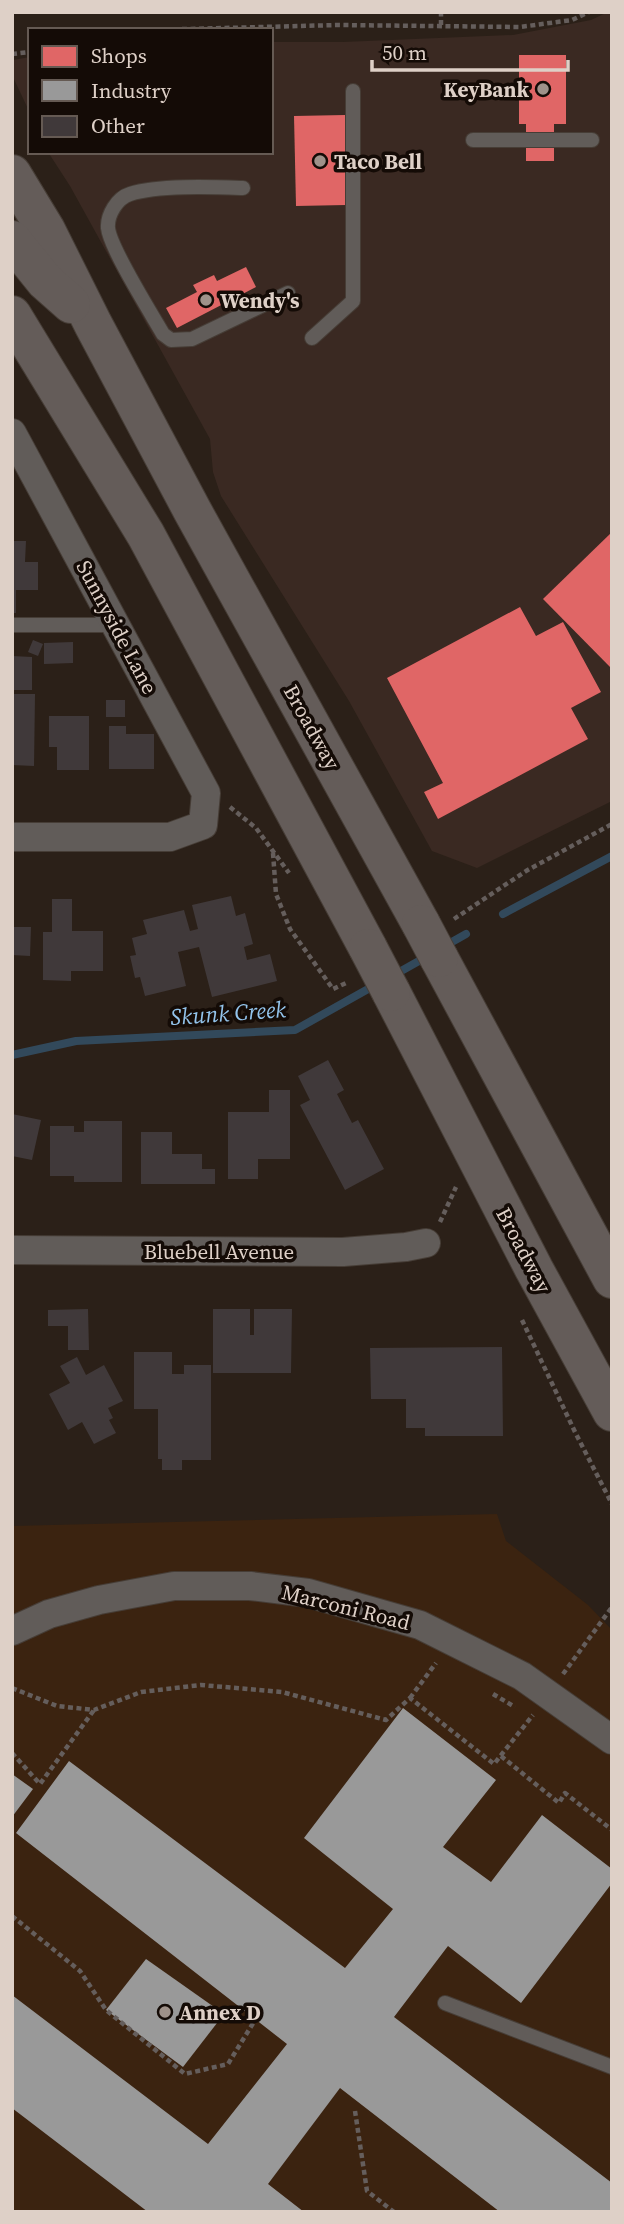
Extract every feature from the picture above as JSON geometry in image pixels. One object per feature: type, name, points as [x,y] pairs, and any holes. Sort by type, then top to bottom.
[{"type":"main road","name":"Broadway","points":[[12,174],[46,230],[192,509],[436,923],[439,958],[612,1279]]},
{"type":"main road","points":[[12,240],[45,281],[93,324]]},
{"type":"main road","name":"Broadway","points":[[12,315],[146,535],[368,948],[534,1269],[612,1412]]},
{"type":"street","name":"Sunnyside Lane","points":[[12,433],[206,793],[203,825],[170,837],[12,836]]},
{"type":"street","name":"Bluebell Avenue","points":[[12,1250],[343,1252],[426,1243]]},
{"type":"street","name":"Marconi Road","points":[[12,1631],[49,1614],[99,1600],[173,1586],[250,1586],[308,1593],[420,1625],[522,1676],[612,1740]]},
{"type":"lane","points":[[312,338],[353,301],[353,91]]},
{"type":"lane","points":[[473,140],[592,140]]},
{"type":"lane","points":[[243,188],[155,190],[127,195],[113,208],[108,228],[114,247],[163,334],[171,340],[192,339],[288,293]]},
{"type":"lane","points":[[12,625],[117,625]]},
{"type":"lane","points":[[444,2003],[612,2067]]},
{"type":"path","points":[[441,12],[441,26]]},
{"type":"path","points":[[229,28],[531,26],[572,20],[589,12]]},
{"type":"path","points":[[234,809],[256,828],[296,883]]},
{"type":"path","points":[[436,923],[477,906],[526,871],[612,824]]},
{"type":"path","points":[[272,850],[276,894],[290,929],[332,989],[346,983]]},
{"type":"path","points":[[426,1243],[442,1219],[456,1187]]},
{"type":"path","points":[[410,1698],[494,1764],[612,1606]]},
{"type":"path","points":[[12,1688],[57,1706],[94,1710],[141,1692],[201,1685],[282,1692],[386,1720],[410,1698],[435,1662],[447,1669]]},
{"type":"path","points":[[483,1689],[519,1709]]},
{"type":"path","points":[[12,1753],[40,1784],[94,1710]]},
{"type":"path","points":[[501,1756],[559,1803],[565,1793],[612,1830]]},
{"type":"path","points":[[12,1916],[80,1971],[106,2010],[185,2074],[228,2064],[255,2020]]},
{"type":"path","points":[[355,2111],[367,2191],[394,2212]]},
{"type":"shaded area","points":[[612,12],[612,801],[477,868],[432,851],[349,701],[221,496],[213,472],[210,439],[70,186],[49,154],[273,154],[273,42],[513,35],[591,20]]},
{"type":"shaded area","points":[[28,57],[28,109],[12,75],[13,60]]},
{"type":"shaded area","points":[[497,1514],[506,1541],[588,1605],[612,1630],[612,2212],[12,2212],[12,1526]]},
{"type":"building: Shops","name":"KeyBank","points":[[519,55],[566,55],[566,124],[554,124],[554,161],[526,161],[526,124],[519,124]]},
{"type":"building: Shops","name":"Taco Bell","points":[[345,115],[346,205],[296,206],[294,116]]},
{"type":"building: Shops","name":"Wendy's","points":[[246,267],[256,287],[177,328],[166,308],[197,292],[193,285],[214,275],[217,281]]},
{"type":"building: Shops","points":[[612,532],[612,669],[543,599]]},
{"type":"building: Shops","points":[[520,607],[536,636],[563,622],[601,692],[571,708],[588,739],[438,819],[424,792],[443,783],[387,678]]},
{"type":"building: Industry","points":[[403,1708],[496,1780],[443,1847],[491,1882],[542,1815],[612,1869],[612,1883],[521,2003],[448,1946],[394,2017],[612,2183],[612,2212],[500,2212],[340,2088],[268,2184],[304,2212],[148,2212],[12,2108],[12,1995],[208,2144],[287,2044],[16,1833],[69,1761],[345,1968],[393,1909],[304,1838]]},
{"type":"building: Industry","points":[[12,1774],[33,1789],[12,1817]]},
{"type":"building: Industry","name":"Annex D","points":[[146,1959],[224,2014],[183,2067],[106,2010]]},
{"type":"building: Other","points":[[12,541],[26,541],[25,562],[38,562],[38,590],[16,590],[16,613],[12,613]]},
{"type":"building: Other","points":[[33,640],[43,644],[38,656],[28,652]]},
{"type":"building: Other","points":[[73,642],[73,663],[44,664],[44,643]]},
{"type":"building: Other","points":[[12,656],[32,657],[32,690],[12,690]]},
{"type":"building: Other","points":[[12,694],[35,694],[34,766],[12,765]]},
{"type":"building: Other","points":[[106,700],[125,700],[125,717],[106,717]]},
{"type":"building: Other","points":[[49,716],[89,716],[89,770],[57,770],[57,747],[49,747]]},
{"type":"building: Other","points":[[109,726],[126,726],[126,734],[154,734],[154,769],[109,769]]},
{"type":"building: Other","points":[[231,896],[236,916],[245,913],[253,944],[244,947],[247,960],[270,954],[277,981],[212,997],[199,947],[178,952],[186,986],[145,996],[140,977],[135,978],[130,956],[136,955],[132,938],[147,934],[143,920],[184,910],[190,931],[198,929],[192,905]]},
{"type":"building: Other","points":[[52,899],[72,899],[72,931],[103,931],[103,971],[71,971],[71,981],[43,980],[43,932],[52,932]]},
{"type":"building: Other","points":[[12,927],[31,927],[30,956],[12,955]]},
{"type":"building: Other","points":[[328,1060],[344,1090],[337,1094],[352,1123],[358,1120],[384,1169],[345,1190],[300,1105],[310,1100],[298,1076]]},
{"type":"building: Other","points":[[269,1090],[290,1090],[290,1159],[258,1159],[258,1179],[228,1179],[228,1112],[269,1112]]},
{"type":"building: Other","points":[[12,1114],[41,1120],[32,1160],[12,1156]]},
{"type":"building: Other","points":[[84,1121],[122,1121],[122,1182],[74,1182],[74,1176],[50,1176],[50,1126],[74,1126],[74,1132],[84,1132]]},
{"type":"building: Other","points":[[141,1132],[172,1132],[172,1154],[202,1154],[202,1169],[215,1169],[215,1184],[141,1184]]},
{"type":"building: Other","points":[[88,1309],[89,1350],[68,1350],[68,1326],[48,1326],[48,1310]]},
{"type":"building: Other","points":[[213,1309],[250,1309],[250,1335],[254,1335],[254,1309],[292,1309],[291,1373],[213,1373]]},
{"type":"building: Other","points":[[502,1347],[503,1436],[425,1436],[425,1428],[406,1428],[406,1399],[371,1399],[370,1348]]},
{"type":"building: Other","points":[[134,1352],[172,1352],[172,1374],[184,1374],[184,1365],[211,1365],[211,1460],[182,1460],[182,1470],[162,1470],[162,1459],[158,1459],[158,1409],[134,1409]]},
{"type":"building: Other","points":[[77,1357],[86,1375],[104,1365],[123,1401],[108,1408],[113,1418],[109,1420],[116,1433],[94,1444],[82,1422],[68,1430],[49,1394],[70,1383],[60,1366]]},
{"type":"waterway","name":"Skunk Creek","points":[[503,914],[612,856]]},
{"type":"waterway","name":"Skunk Creek","points":[[443,947],[466,934]]},
{"type":"waterway","name":"Skunk Creek","points":[[394,975],[426,957]]},
{"type":"waterway","name":"Skunk Creek","points":[[12,1055],[76,1041],[295,1030],[377,984]]},
{"type":"place","name":"KeyBank","points":[[543,89]]},
{"type":"place","name":"Taco Bell","points":[[320,161]]},
{"type":"place","name":"Wendy's","points":[[206,300]]},
{"type":"place","name":"Annex D","points":[[165,2012]]}]
